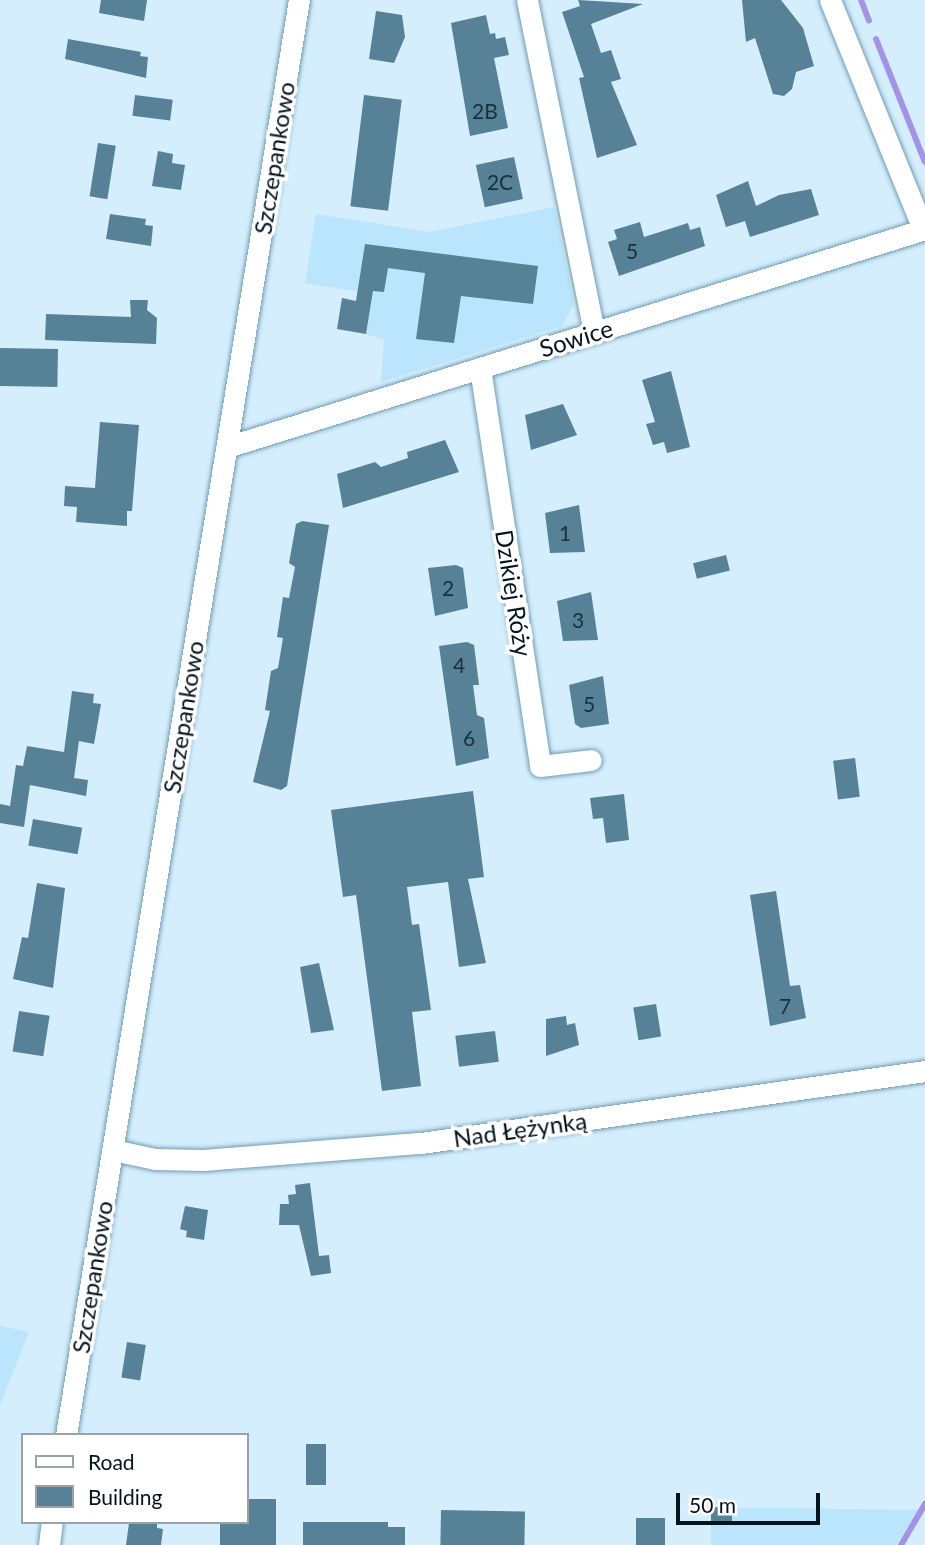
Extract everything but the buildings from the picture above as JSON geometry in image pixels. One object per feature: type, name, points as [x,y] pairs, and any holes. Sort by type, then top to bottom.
[{"type":"street","name":"Szczepankowo","points":[[66,1433],[299,0]]},
{"type":"street","points":[[527,0],[594,332]]},
{"type":"street","points":[[830,0],[924,229]]},
{"type":"street","name":"Sowice","points":[[227,447],[924,229]]},
{"type":"street","name":"Dzikiej Róży","points":[[480,368],[540,766],[591,760]]},
{"type":"street","name":"Nad Łężynką","points":[[113,1150],[155,1159],[203,1160],[421,1143],[925,1071]]},
{"type":"street","points":[[49,1545],[52,1524]]},
{"type":"shaded area","points":[[554,207],[574,304],[562,326],[381,382],[384,340],[366,334],[373,294],[305,283],[316,214],[429,232]]},
{"type":"shaded area","points":[[0,1326],[29,1332],[0,1405]]},
{"type":"shaded area","points":[[711,1507],[918,1510],[896,1545],[711,1545]]},
{"type":"waterway","points":[[861,0],[869,21]]},
{"type":"waterway","points":[[876,39],[925,162]]},
{"type":"waterway","points":[[901,1545],[925,1504]]}]
